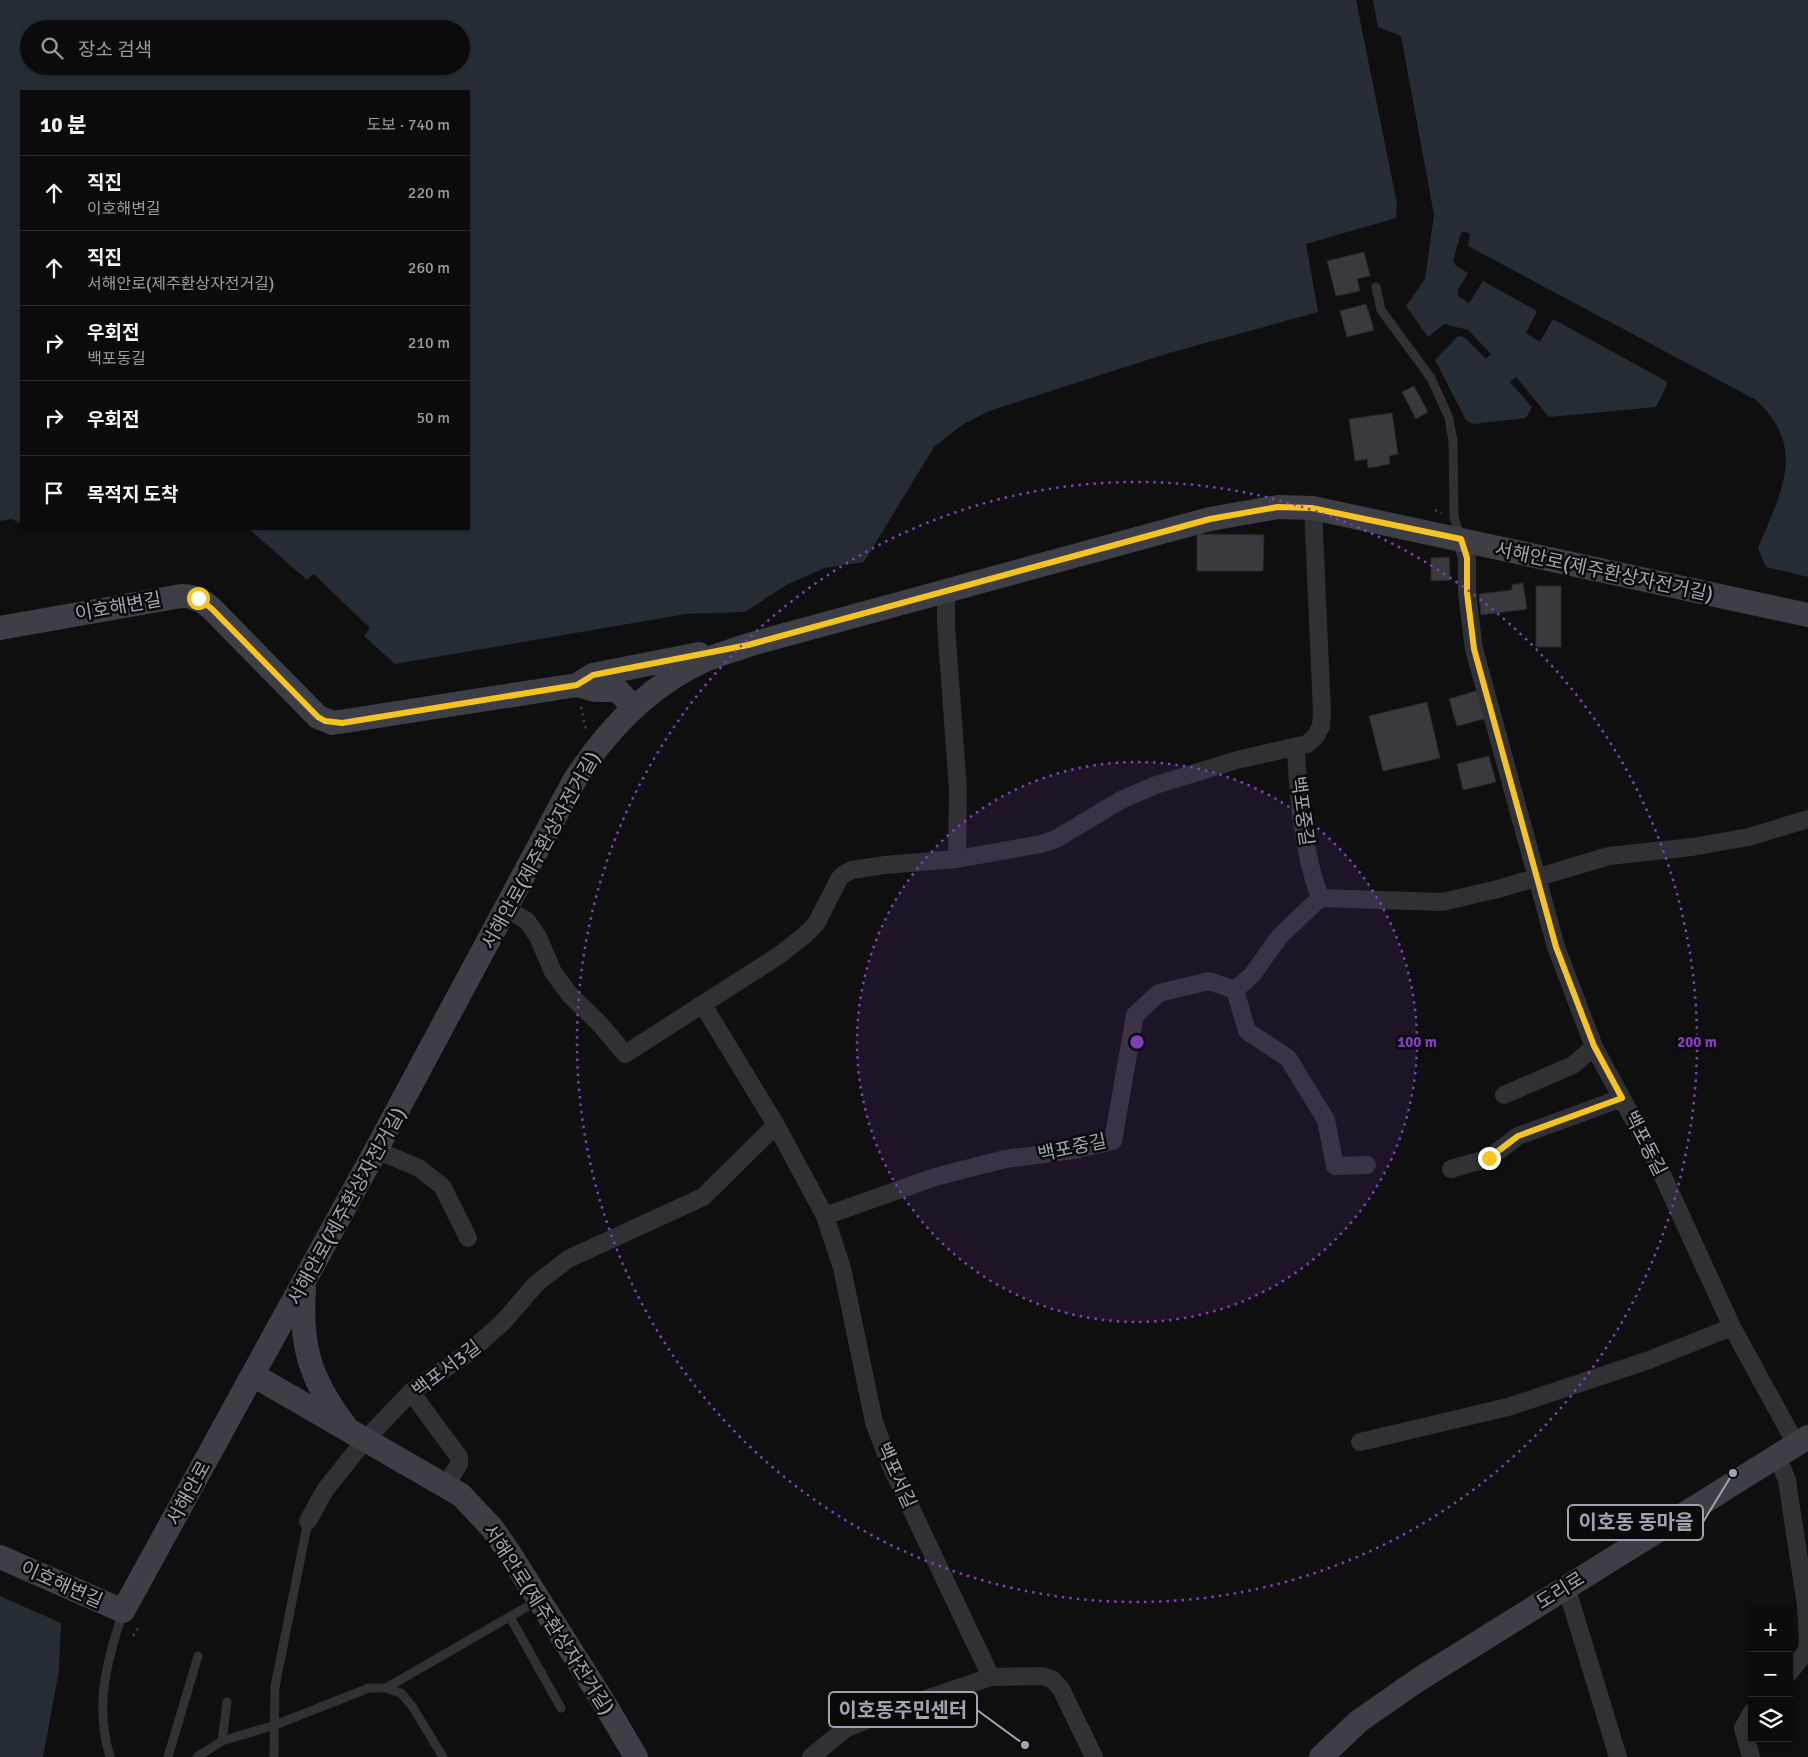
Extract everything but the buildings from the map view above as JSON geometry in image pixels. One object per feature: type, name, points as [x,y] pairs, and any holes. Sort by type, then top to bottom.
[{"type":"street","name":"서해안로(제주환상자전거길)","points":[[636,1757],[540,1600],[492,1528],[461,1495],[253,1375],[507,909],[574,781],[592,752],[634,707],[686,670],[702,661],[748,645],[1229,515],[1278,507],[1312,508],[1808,615]]},
{"type":"street","points":[[507,909],[527,921],[538,937],[553,972],[570,995],[600,1024],[625,1054],[778,956],[805,935],[816,924],[839,879],[852,870],[885,865],[957,859],[1041,844],[1056,838],[1121,800],[1156,785],[1237,760],[1307,744],[1316,736],[1321,726],[1322,712],[1312,508]]},
{"type":"street","name":"백포동길","points":[[1461,539],[1467,558],[1467,593],[1474,649],[1556,947],[1594,1046],[1656,1161],[1732,1327],[1794,1446],[1787,1480],[1806,1606],[1808,1642],[1806,1652],[1793,1668]]},
{"type":"street","points":[[946,592],[946,626],[958,789],[957,859]]},
{"type":"street","name":"이호해변길","points":[[0,628],[181,596],[198,598],[212,609],[318,717],[333,723],[577,685],[593,675],[748,645]]},
{"type":"street","points":[[577,685],[595,690],[617,690],[634,707]]},
{"type":"street","name":"백포중길","points":[[1296,748],[1297,783],[1304,832],[1314,881],[1320,898]]},
{"type":"street","points":[[1367,1165],[1334,1166],[1326,1120],[1288,1058],[1247,1031],[1235,990],[1252,975],[1280,936],[1320,898],[1432,903],[1498,889],[1609,856],[1692,847],[1749,837],[1808,820]]},
{"type":"street","name":"백포중길","points":[[825,1216],[944,1175],[1005,1159],[1074,1150],[1113,1141],[1135,1015],[1160,993],[1209,981],[1235,990]]},
{"type":"street","name":"백포서길","points":[[703,1005],[776,1125],[825,1216],[842,1268],[877,1430],[889,1462],[991,1677]]},
{"type":"street","points":[[1504,1095],[1572,1065],[1594,1046]]},
{"type":"street","points":[[1451,1170],[1489,1158],[1518,1136],[1622,1098]]},
{"type":"street","name":"백포서3길","points":[[308,1521],[324,1490],[357,1436],[411,1392],[468,1353],[503,1322],[536,1284],[568,1259],[703,1196],[776,1125]]},
{"type":"street","points":[[376,1150],[418,1168],[442,1186],[468,1238]]},
{"type":"street","points":[[304,1284],[303,1335],[311,1370],[328,1403],[357,1436]]},
{"type":"street","points":[[1360,1442],[1508,1407],[1649,1360],[1732,1327]]},
{"type":"street","name":"서해안로","points":[[123,1611],[253,1375]]},
{"type":"street","points":[[411,1392],[459,1457],[459,1464],[446,1485]]},
{"type":"street","name":"도리로","points":[[1321,1757],[1340,1737],[1382,1704],[1566,1586],[1794,1446]]},
{"type":"street","name":"이호해변길","points":[[0,1557],[123,1611]]},
{"type":"street","points":[[1566,1586],[1618,1757]]},
{"type":"street","points":[[811,1757],[846,1729],[887,1712],[991,1677],[1042,1676],[1052,1679],[1068,1700],[1094,1757]]},
{"type":"street","points":[[1748,1719],[1743,1728],[1752,1757]]},
{"type":"lane","points":[[1376,287],[1381,310],[1431,378],[1448,418],[1453,441],[1454,517],[1461,539]]},
{"type":"lane","name":"백포서3길","points":[[274,1757],[275,1687],[308,1521]]},
{"type":"lane","points":[[386,1688],[540,1600]]},
{"type":"lane","points":[[110,1757],[103,1733],[102,1702],[107,1662],[123,1611]]},
{"type":"lane","points":[[510,1617],[561,1708]]},
{"type":"lane","points":[[168,1757],[198,1656]]},
{"type":"lane","points":[[196,1757],[222,1741],[275,1725],[369,1688],[386,1688],[401,1693],[412,1706],[444,1757]]},
{"type":"lane","points":[[222,1741],[227,1702]]},
{"type":"shaded area","points":[[0,0],[1356,0],[1397,204],[1396,218],[1306,244],[1318,312],[1169,353],[989,411],[962,425],[934,447],[864,562],[825,568],[786,585],[745,612],[686,614],[395,664],[364,636],[370,628],[314,574],[307,580],[250,530],[470,530],[470,90],[20,90],[20,523],[12,519],[0,521]]},
{"type":"shaded area","points":[[1373,0],[1808,0],[1808,577],[1766,567],[1758,548],[1781,489],[1786,453],[1781,436],[1772,418],[1756,400],[1468,246],[1470,234],[1464,231],[1461,233],[1453,261],[1456,266],[1468,273],[1458,290],[1458,296],[1469,303],[1483,281],[1537,311],[1526,333],[1540,342],[1553,319],[1666,381],[1667,385],[1656,407],[1549,417],[1516,377],[1510,382],[1532,407],[1526,418],[1473,424],[1466,420],[1435,360],[1458,336],[1464,337],[1486,359],[1491,354],[1468,330],[1444,324],[1428,337],[1406,306],[1425,279],[1434,215],[1401,36],[1378,27]]},
{"type":"shaded area","points":[[0,1596],[61,1623],[59,1671],[43,1757],[0,1757]]},
{"type":"place","name":"이호동 동마을","points":[[1733,1473]]},
{"type":"place","name":"이호동주민센터","points":[[1025,1745]]},
{"type":"route","points":[[198,598],[212,609],[318,717],[325,721],[342,723],[577,685],[593,675],[748,645],[1238,513],[1278,507],[1312,508],[1461,539],[1467,558],[1467,593],[1474,649],[1556,947],[1594,1046],[1622,1098],[1518,1136],[1489,1158]]}]
